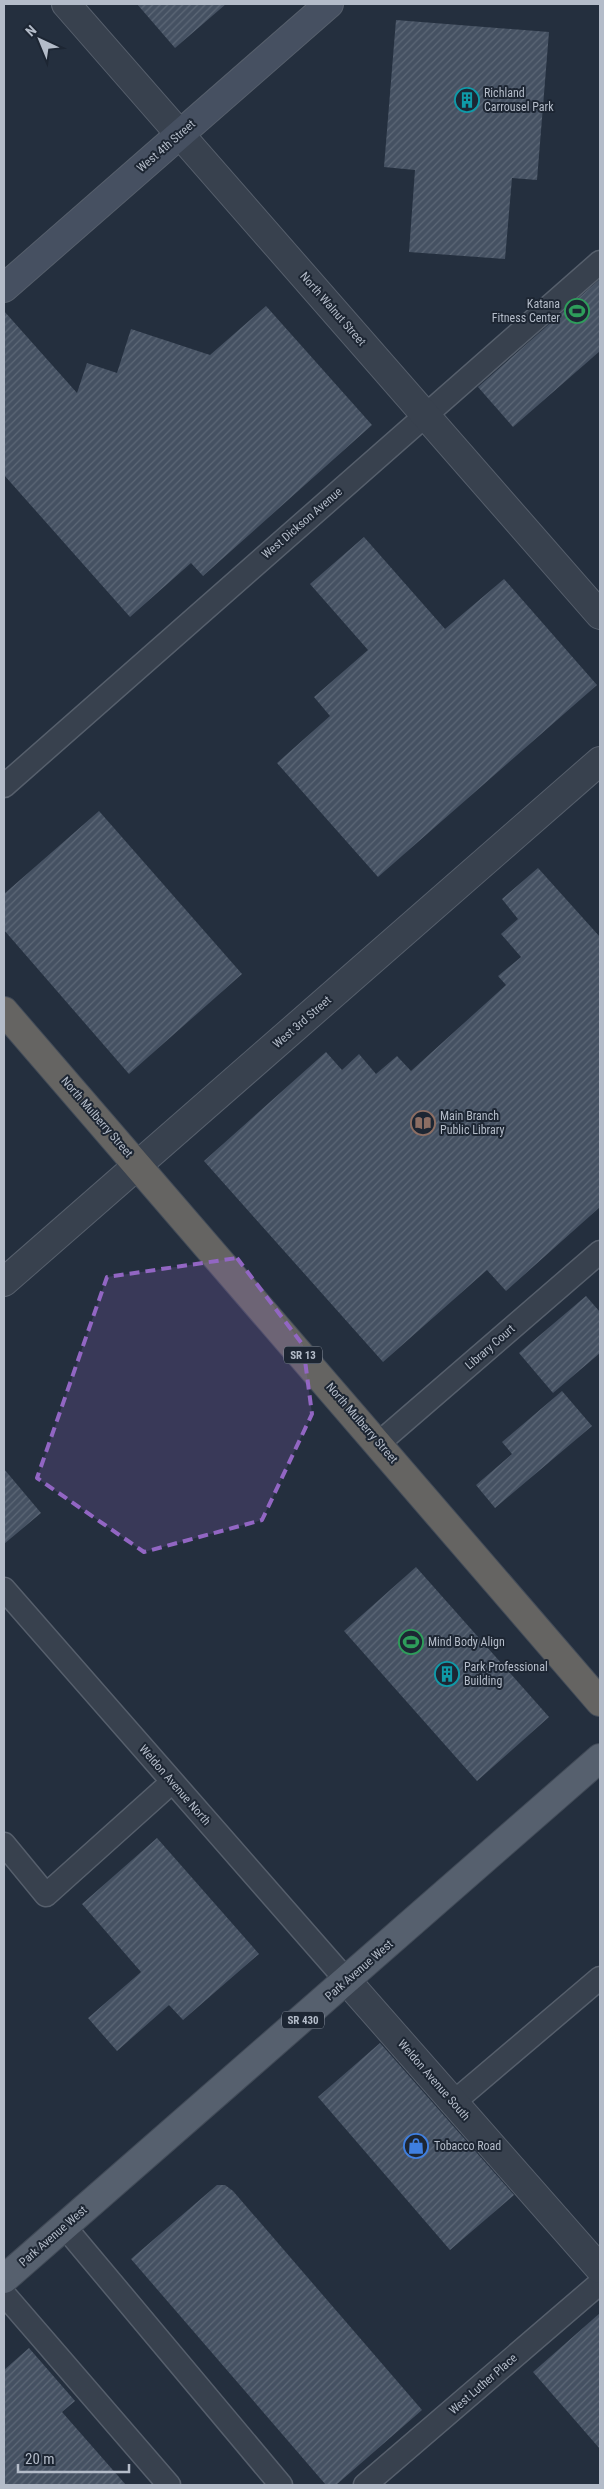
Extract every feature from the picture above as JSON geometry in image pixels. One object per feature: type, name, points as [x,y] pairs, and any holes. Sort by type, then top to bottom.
[{"type":"highway","name":"North Mulberry Street","points":[[4,1011],[379,1443],[600,1702]]},
{"type":"main road","name":"West 4th Street","points":[[4,288],[329,4]]},
{"type":"main road","name":"Park Avenue West","points":[[4,2279],[348,1981],[600,1758]]},
{"type":"street","name":"North Walnut Street","points":[[66,4],[600,615]]},
{"type":"street","name":"West 3rd Street","points":[[4,1282],[600,762]]},
{"type":"street","name":"Weldon Avenue South","points":[[348,1981],[600,2269]]},
{"type":"lane","name":"West Dickson Avenue","points":[[4,786],[600,262]]},
{"type":"lane","name":"Library Court","points":[[379,1443],[600,1252]]},
{"type":"lane","name":"Weldon Avenue North","points":[[4,1589],[348,1981]]},
{"type":"lane","points":[[4,1844],[46,1895],[172,1782]]},
{"type":"lane","points":[[454,2102],[600,1978]]},
{"type":"lane","points":[[64,2226],[281,2485]]},
{"type":"lane","name":"West Luther Place","points":[[365,2485],[600,2283]]},
{"type":"lane","points":[[4,2294],[169,2485]]},
{"type":"highlighted area","points":[[237,1258],[303,1345],[312,1414],[262,1520],[144,1552],[37,1478],[74,1367],[107,1277]]},
{"type":"building","points":[[137,4],[226,4],[175,48]]},
{"type":"building","name":"Richland Carrousel Park","points":[[396,20],[549,32],[537,180],[512,178],[505,259],[409,252],[415,170],[384,167]]},
{"type":"building","name":"Katana Fitness Center","points":[[600,279],[600,351],[513,427],[478,387]]},
{"type":"building","points":[[266,306],[372,425],[203,576],[191,563],[130,617],[4,475],[4,311],[77,393],[87,363],[117,373],[131,329],[210,355]]},
{"type":"building","points":[[364,537],[445,629],[504,579],[597,685],[378,877],[277,763],[330,716],[314,697],[368,650],[310,584]]},
{"type":"building","points":[[99,811],[242,974],[129,1074],[4,930],[4,894]]},
{"type":"building","name":"Main Branch Public Library","points":[[538,868],[600,937],[600,1207],[506,1291],[487,1270],[383,1362],[204,1161],[326,1052],[342,1070],[359,1054],[376,1074],[397,1056],[411,1071],[506,985],[498,976],[521,957],[501,934],[518,919],[502,899]]},
{"type":"building","points":[[586,1296],[600,1312],[600,1353],[553,1393],[519,1353]]},
{"type":"building","points":[[562,1391],[592,1426],[495,1508],[476,1485],[512,1454],[502,1442]]},
{"type":"building","points":[[4,1469],[41,1513],[4,1544]]},
{"type":"building","name":"Park Professional Building","points":[[416,1567],[549,1717],[477,1781],[344,1631]]},
{"type":"building","points":[[157,1838],[259,1954],[183,2020],[169,2005],[117,2051],[88,2018],[141,1972],[82,1904]]},
{"type":"building","name":"Tobacco Road","points":[[380,2043],[514,2195],[450,2250],[318,2097]]},
{"type":"building","points":[[217,2185],[225,2185],[233,2191],[422,2410],[336,2485],[326,2485],[131,2259]]},
{"type":"building","points":[[600,2313],[600,2449],[533,2372]]},
{"type":"building","points":[[29,2348],[75,2401],[62,2412],[126,2485],[4,2485],[4,2370]]},
{"type":"place","name":"Richland Carrousel Park","points":[[467,100]]},
{"type":"place","name":"Katana Fitness Center","points":[[577,311]]},
{"type":"place","name":"Main Branch Public Library","points":[[423,1123]]},
{"type":"place","name":"Mind Body Align","points":[[411,1642]]},
{"type":"place","name":"Park Professional Building","points":[[447,1674]]},
{"type":"place","name":"Tobacco Road","points":[[416,2146]]}]
